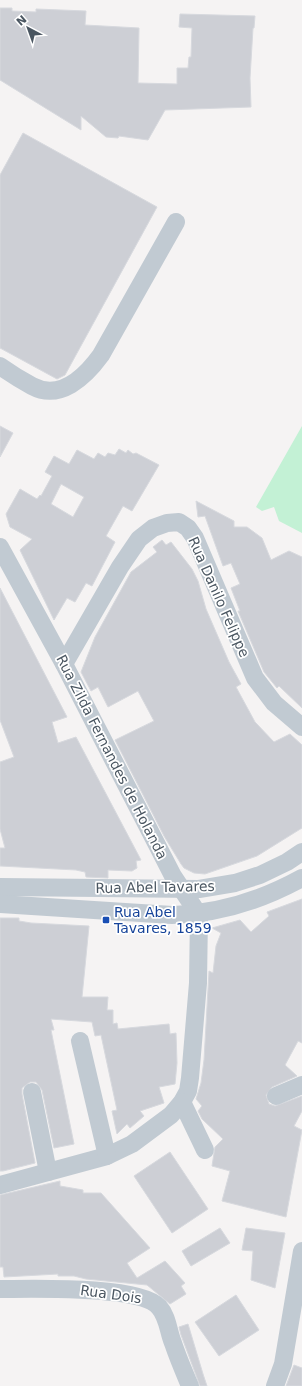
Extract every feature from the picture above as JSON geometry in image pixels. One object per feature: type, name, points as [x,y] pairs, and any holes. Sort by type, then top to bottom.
[{"type":"street","points":[[0,366],[32,386],[42,390],[54,391],[65,388],[85,375],[101,355],[176,222]]},
{"type":"street","name":"Rua Danilo Felippe","points":[[64,664],[120,567],[139,539],[152,528],[167,523],[179,522],[188,528],[195,538],[255,678],[274,703],[302,727]]},
{"type":"street","name":"Rua Zilda Fernandes de Holanda","points":[[0,547],[64,664],[174,876],[199,914]]},
{"type":"street","name":"Rua Abel Tavares","points":[[0,887],[199,889],[234,883],[260,875],[287,862],[302,852]]},
{"type":"street","name":"Rua Abel Tavares","points":[[0,904],[172,915],[199,914],[250,902],[302,878]]},
{"type":"street","points":[[0,1185],[107,1156],[132,1144],[171,1115],[182,1102],[188,1091],[193,1048],[198,983],[199,914]]},
{"type":"street","points":[[80,1041],[107,1156]]},
{"type":"street","points":[[276,1096],[302,1084]]},
{"type":"street","points":[[32,1092],[48,1172]]},
{"type":"street","points":[[182,1102],[205,1150]]},
{"type":"street","points":[[275,1386],[284,1357],[302,1251]]},
{"type":"street","name":"Rua Dois","points":[[0,1289],[70,1289],[148,1299],[158,1306],[165,1316],[172,1342],[190,1386]]},
{"type":"green space","points":[[302,426],[302,533],[279,521],[274,507],[262,511],[256,507]]},
{"type":"building","points":[[0,8],[12,8],[12,11],[36,12],[36,9],[86,11],[85,25],[139,28],[138,83],[177,84],[177,68],[188,68],[189,57],[191,57],[192,28],[179,27],[180,14],[255,16],[250,78],[251,107],[165,110],[148,140],[119,136],[118,138],[106,137],[81,116],[81,130],[0,80]]},
{"type":"building","points":[[23,133],[157,207],[65,375],[57,379],[0,348],[0,175]]},
{"type":"building","points":[[0,426],[13,433],[0,457]]},
{"type":"building","points":[[119,449],[126,453],[128,450],[133,454],[136,453],[159,465],[132,511],[123,506],[106,536],[115,542],[92,586],[86,583],[75,602],[67,598],[54,620],[20,550],[32,539],[10,527],[6,514],[20,489],[37,499],[40,495],[41,496],[52,476],[45,472],[54,456],[69,464],[77,450],[94,459],[98,453],[105,457],[108,453],[115,455]],"holes":[[[61,484],[84,497],[73,517],[51,504]]]},
{"type":"building","points":[[196,501],[234,521],[234,527],[247,527],[262,538],[271,560],[289,551],[302,557],[302,708],[279,686],[277,688],[264,672],[238,611],[240,611],[231,588],[240,584],[231,563],[223,566],[205,516],[198,517]]},
{"type":"building","points":[[162,540],[166,545],[171,542],[192,569],[198,581],[206,609],[229,662],[241,684],[236,687],[255,722],[274,742],[290,734],[302,745],[302,828],[257,856],[205,874],[194,873],[184,868],[181,864],[164,836],[115,740],[154,721],[138,691],[108,707],[98,687],[91,691],[81,672],[95,637],[131,572],[157,552],[153,547]]},
{"type":"building","points":[[0,588],[67,717],[52,722],[58,743],[76,737],[141,860],[136,861],[137,868],[132,871],[108,870],[108,878],[86,877],[85,872],[76,870],[0,866],[0,848],[5,848],[0,829],[0,762],[14,757],[0,720]]},
{"type":"building","points":[[302,899],[302,1043],[298,1041],[285,1065],[297,1076],[272,1087],[266,1095],[269,1104],[275,1106],[302,1096],[302,1111],[294,1126],[302,1130],[286,1217],[222,1201],[230,1171],[212,1166],[215,1147],[223,1139],[202,1119],[198,1111],[202,1106],[196,1099],[201,1083],[204,1060],[209,971],[213,973],[216,946],[221,933],[212,928],[240,920],[251,932],[269,916],[267,912]]},
{"type":"building","points":[[0,918],[19,918],[19,921],[31,923],[89,926],[82,997],[108,997],[107,1010],[113,1010],[113,1024],[117,1023],[118,1029],[169,1024],[170,1034],[176,1033],[177,1063],[175,1084],[159,1087],[164,1103],[140,1111],[144,1116],[130,1128],[127,1124],[117,1134],[112,1111],[117,1110],[101,1035],[95,1036],[92,1022],[51,1019],[54,1030],[51,1030],[74,1144],[54,1148],[42,1090],[36,1082],[30,1082],[22,1088],[22,1094],[35,1163],[3,1171],[0,1171]]},
{"type":"building","points":[[170,1152],[208,1209],[172,1233],[134,1176]]},
{"type":"building","points":[[60,1181],[60,1186],[83,1190],[83,1193],[101,1193],[150,1248],[127,1263],[137,1278],[165,1261],[185,1283],[181,1286],[186,1294],[170,1304],[147,1285],[86,1279],[74,1276],[58,1276],[58,1274],[4,1277],[3,1267],[0,1267],[0,1195]]},
{"type":"building","points":[[220,1228],[230,1243],[191,1266],[182,1251]]},
{"type":"building","points":[[246,1228],[285,1233],[275,1288],[251,1280],[253,1251],[242,1250]]},
{"type":"building","points":[[236,1295],[259,1330],[219,1356],[195,1322]]},
{"type":"building","points":[[188,1324],[207,1386],[200,1386],[181,1335],[179,1327]]},
{"type":"building","points":[[294,1365],[302,1368],[302,1386],[286,1386]]},
{"type":"place","name":"Rua Abel Tavares, 1859","points":[[106,920]]}]
